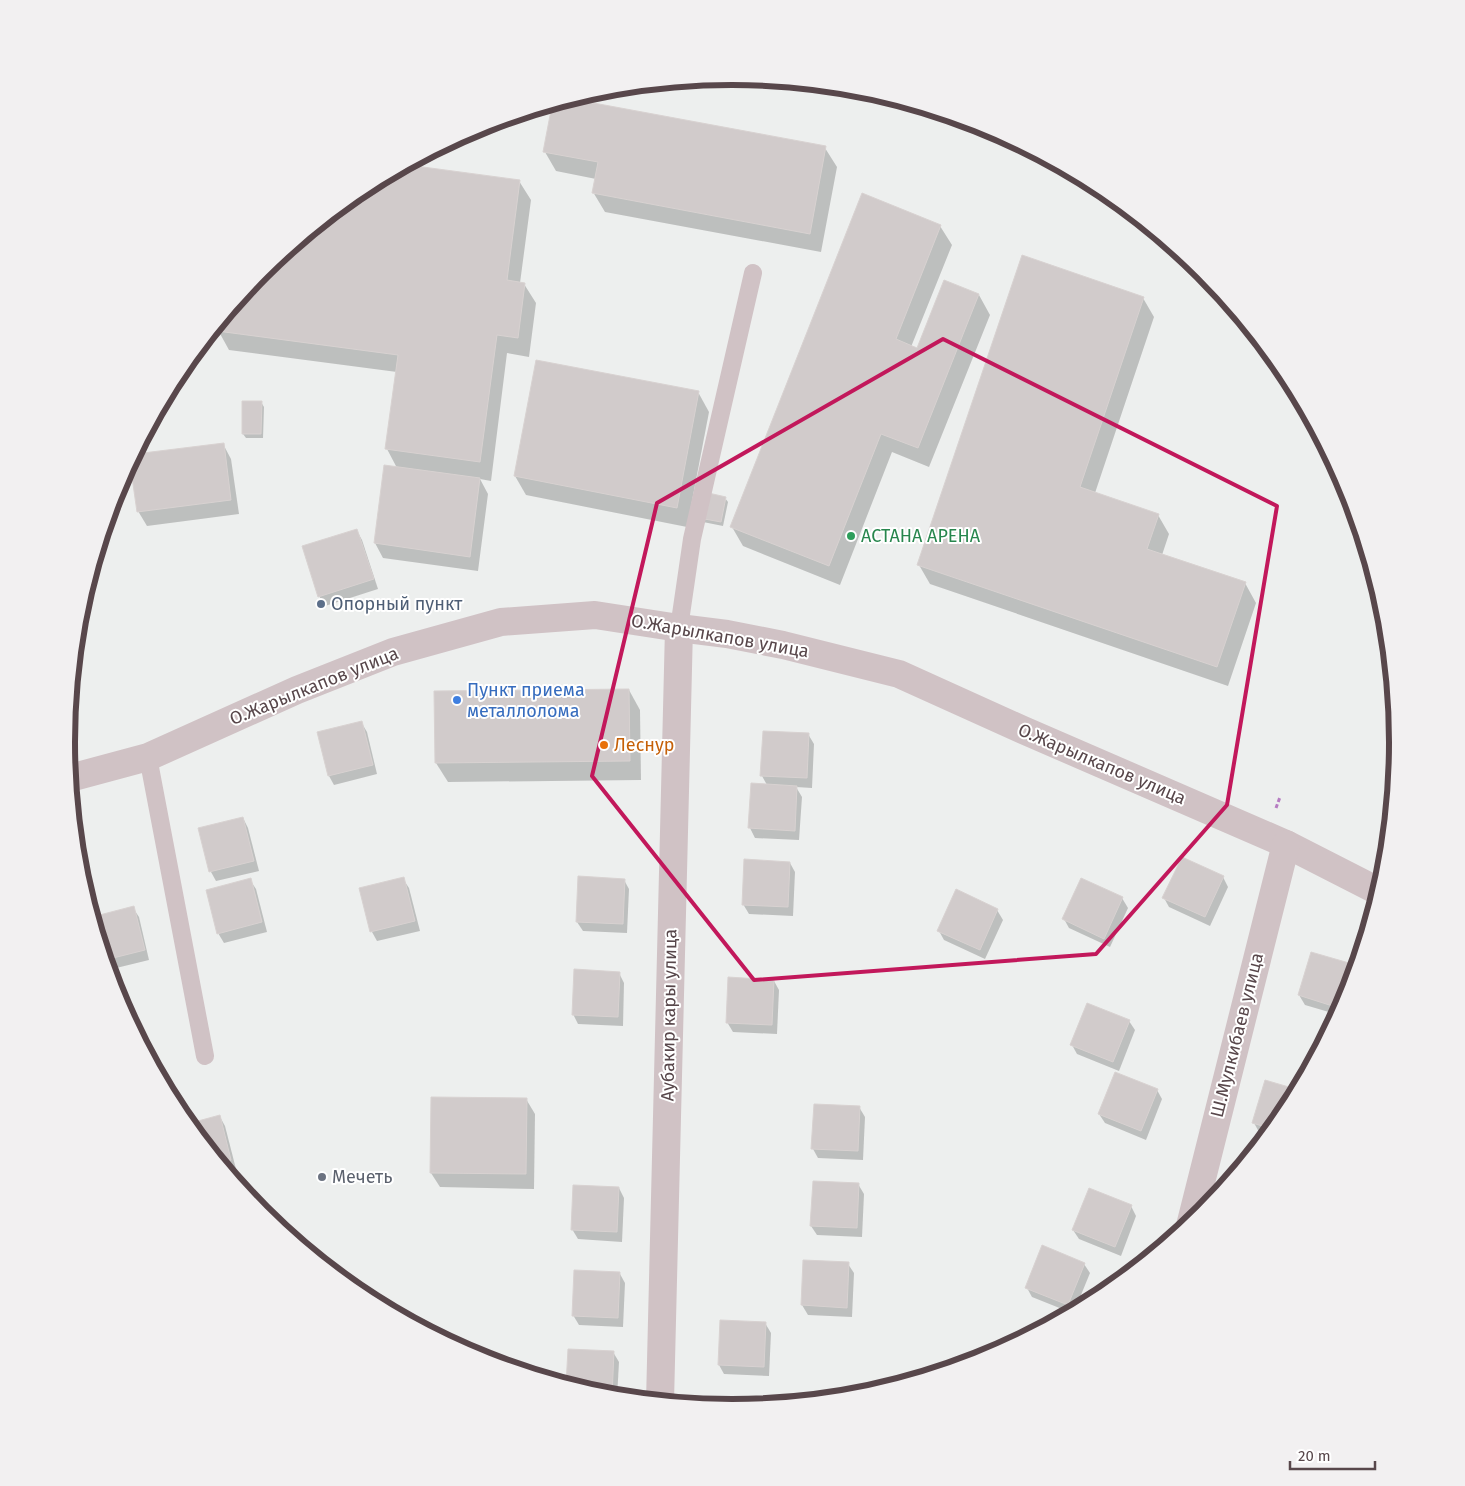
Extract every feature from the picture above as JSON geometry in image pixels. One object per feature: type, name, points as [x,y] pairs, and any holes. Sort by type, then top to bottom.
[{"type":"street","name":"О.Жарылкапов улица","points":[[76,776],[148,757],[297,690],[393,652],[501,622],[595,615],[727,634],[783,645],[899,674],[1286,844],[1373,889]]},
{"type":"street","name":"Аубакир кары улица","points":[[660,1396],[679,628]]},
{"type":"street","name":"Ш.Мулкибаев улица","points":[[1194,1211],[1286,844]]},
{"type":"lane","points":[[679,628],[692,539],[753,273]]},
{"type":"lane","points":[[148,757],[206,1056]]},
{"type":"highlighted area","points":[[943,339],[1277,506],[1227,805],[1096,954],[754,980],[592,776],[657,503]]},
{"type":"building","points":[[588,102],[826,146],[810,234],[592,193],[598,162],[543,152],[551,111]]},
{"type":"building","points":[[418,166],[520,180],[507,280],[525,283],[518,338],[497,335],[480,462],[385,449],[398,355],[220,331],[238,309],[268,278],[332,221],[367,196]]},
{"type":"building","points":[[862,193],[941,225],[896,339],[917,348],[944,280],[979,294],[918,448],[881,434],[829,566],[730,527]]},
{"type":"building","points":[[1022,255],[1144,297],[1080,487],[1159,514],[1147,549],[1246,582],[1217,667],[917,565]]},
{"type":"building","points":[[536,360],[699,391],[677,508],[514,476]]},
{"type":"building","points":[[242,401],[262,401],[261,434],[242,434]]},
{"type":"building","points":[[224,443],[231,500],[137,512],[132,476],[143,453]]},
{"type":"building","points":[[384,465],[480,478],[470,557],[374,543]]},
{"type":"building","points":[[704,492],[726,497],[721,522],[699,518]]},
{"type":"building","points":[[357,529],[374,579],[318,597],[302,546]]},
{"type":"building","points":[[629,689],[630,761],[435,763],[434,691]]},
{"type":"building","points":[[362,721],[373,765],[328,776],[317,732]]},
{"type":"building","points":[[763,731],[809,733],[807,778],[760,776]]},
{"type":"building","points":[[751,783],[797,786],[795,831],[748,828]]},
{"type":"building","points":[[243,817],[254,861],[209,872],[198,828]]},
{"type":"building","points":[[1182,857],[1224,876],[1205,917],[1162,898]]},
{"type":"building","points":[[744,859],[790,862],[788,907],[742,905]]},
{"type":"building","points":[[578,876],[625,879],[623,924],[576,922]]},
{"type":"building","points":[[404,877],[415,921],[370,932],[359,888]]},
{"type":"building","points":[[251,878],[262,922],[217,934],[206,890]]},
{"type":"building","points":[[1081,878],[1123,897],[1104,939],[1062,919]]},
{"type":"building","points":[[956,889],[998,909],[980,950],[937,931]]},
{"type":"building","points":[[134,906],[145,950],[112,958],[98,915]]},
{"type":"building","points":[[1311,952],[1351,964],[1335,1007],[1298,995]]},
{"type":"building","points":[[574,969],[620,972],[618,1017],[572,1015]]},
{"type":"building","points":[[728,977],[774,980],[772,1025],[726,1023]]},
{"type":"building","points":[[1087,1003],[1130,1020],[1113,1062],[1070,1045]]},
{"type":"building","points":[[1115,1072],[1158,1089],[1141,1131],[1098,1114]]},
{"type":"building","points":[[1265,1080],[1292,1088],[1266,1127],[1252,1123]]},
{"type":"building","points":[[431,1097],[527,1098],[526,1174],[430,1173]]},
{"type":"building","points":[[814,1104],[860,1106],[858,1151],[811,1149]]},
{"type":"building","points":[[220,1115],[231,1160],[226,1161],[196,1122]]},
{"type":"building","points":[[813,1181],[859,1183],[857,1228],[810,1226]]},
{"type":"building","points":[[573,1185],[619,1187],[617,1232],[571,1230]]},
{"type":"building","points":[[1089,1188],[1132,1205],[1115,1247],[1072,1230]]},
{"type":"building","points":[[1042,1245],[1085,1263],[1068,1305],[1025,1288]]},
{"type":"building","points":[[803,1260],[849,1262],[847,1308],[801,1305]]},
{"type":"building","points":[[574,1270],[620,1272],[618,1318],[572,1316]]},
{"type":"building","points":[[720,1320],[766,1322],[764,1367],[718,1365]]},
{"type":"building","points":[[568,1349],[614,1351],[612,1389],[566,1379]]},
{"type":"place","name":"АСТАНА АРЕНА","points":[[851,536]]},
{"type":"place","name":"Опорный пункт","points":[[321,604]]},
{"type":"place","name":"Пункт приема металлолома","points":[[457,700]]},
{"type":"place","name":"Леснур","points":[[604,745]]},
{"type":"place","name":"Мечеть","points":[[322,1177]]}]
